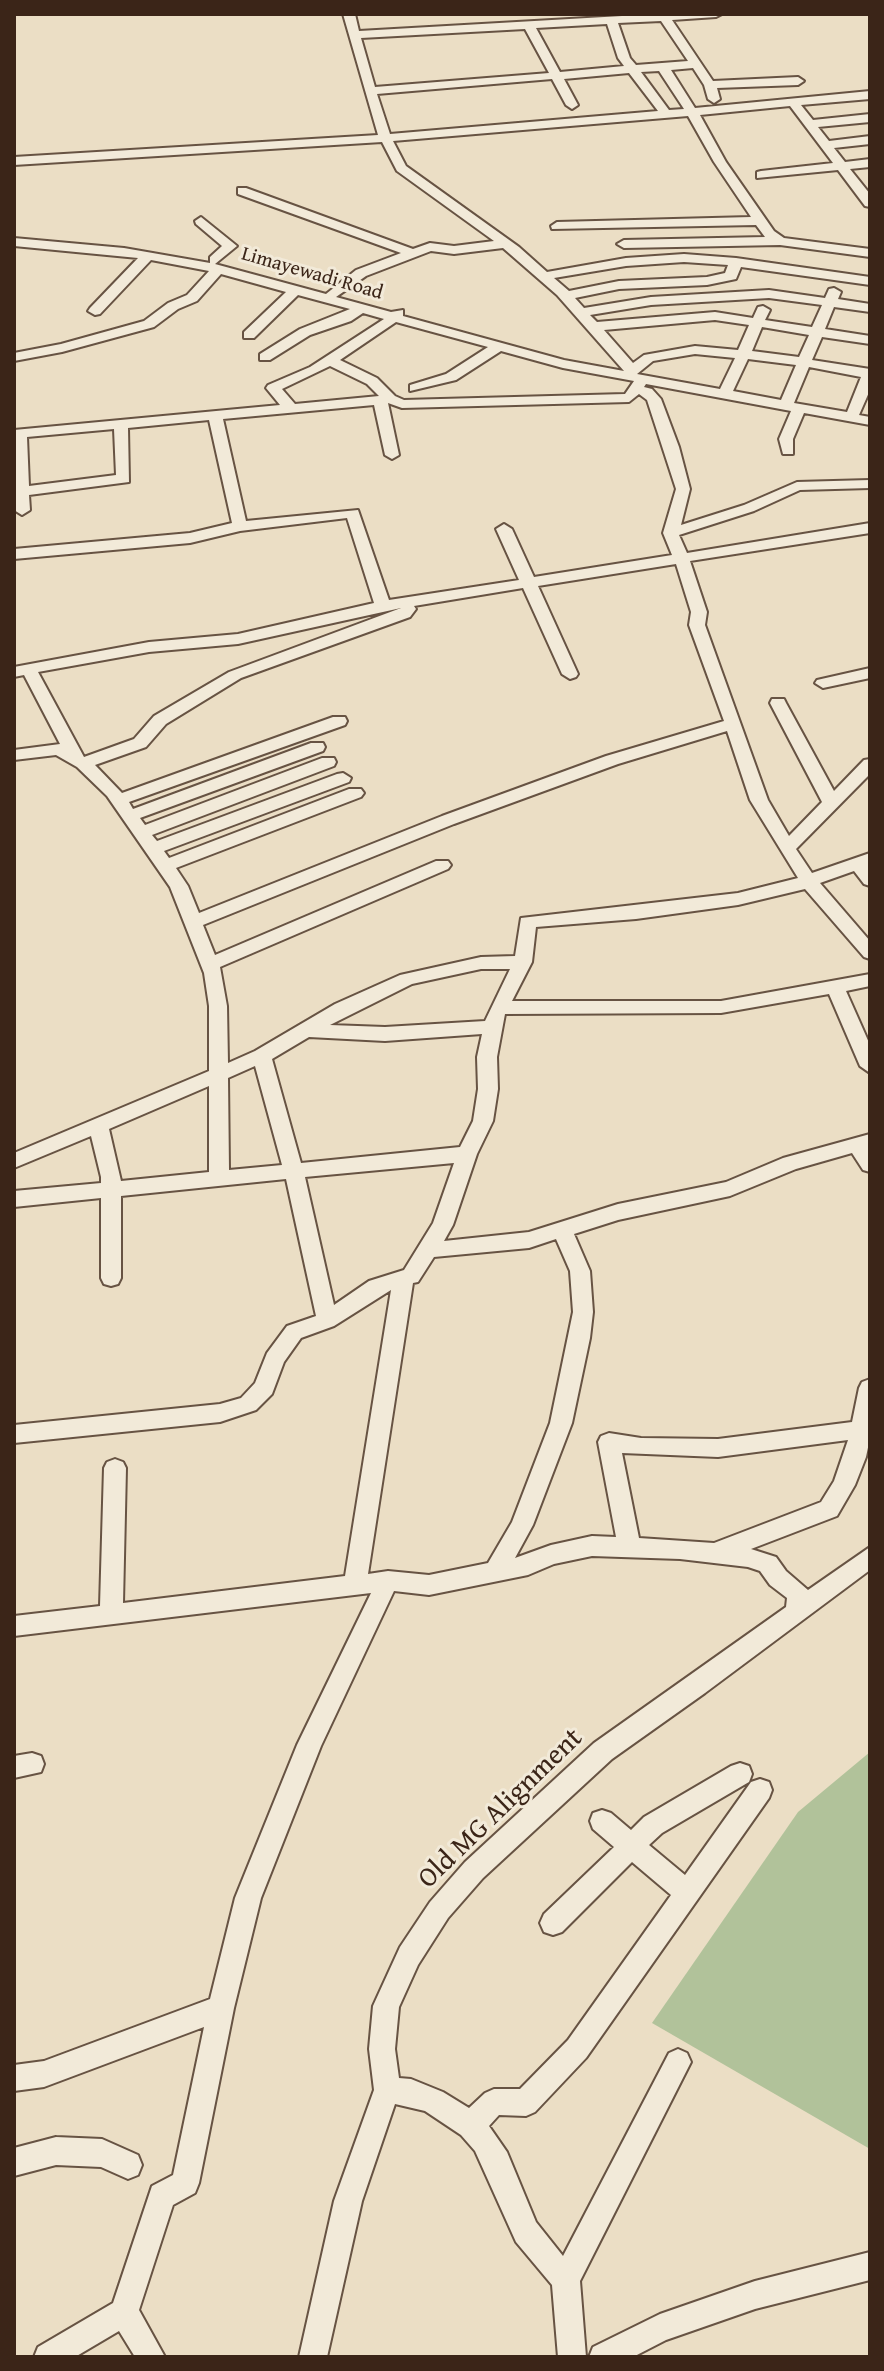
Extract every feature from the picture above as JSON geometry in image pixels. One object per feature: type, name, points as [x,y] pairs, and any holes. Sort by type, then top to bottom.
[{"type":"street","points":[[367,14],[350,15],[386,138],[401,168],[544,276],[654,399],[672,447],[683,489],[671,533],[684,559],[699,612],[697,625],[759,800],[809,882],[870,953]]},
{"type":"street","points":[[356,35],[716,14]]},
{"type":"street","points":[[664,16],[710,85],[720,109]]},
{"type":"street","points":[[612,21],[624,58],[666,114]]},
{"type":"street","points":[[530,27],[572,105]]},
{"type":"street","points":[[371,91],[696,64]]},
{"type":"street","points":[[663,67],[758,221],[785,242]]},
{"type":"street","points":[[710,85],[798,81]]},
{"type":"street","points":[[14,161],[386,138],[870,95]]},
{"type":"street","points":[[794,104],[870,203]]},
{"type":"street","points":[[810,124],[870,118]]},
{"type":"street","points":[[826,145],[870,140]]},
{"type":"street","points":[[761,175],[870,163]]},
{"type":"street","points":[[242,191],[410,252]]},
{"type":"street","points":[[14,357],[62,348],[149,324],[173,306],[192,298],[230,246],[201,221]]},
{"type":"street","points":[[557,226],[758,221]]},
{"type":"street","name":"Limayewadi Road","points":[[16,240],[129,247],[217,264],[332,294],[498,347],[591,368]]},
{"type":"street","name":"Limayewadi Road","points":[[16,240],[217,264],[360,309],[396,315],[660,384],[870,414]]},
{"type":"street","points":[[727,390],[780,267],[785,242]]},
{"type":"street","points":[[624,244],[785,242],[870,253]]},
{"type":"street","points":[[332,294],[361,273],[410,252],[430,247],[454,250],[505,244]]},
{"type":"street","points":[[788,451],[786,439],[793,405],[850,250]]},
{"type":"street","points":[[95,311],[148,255]]},
{"type":"street","points":[[544,276],[626,262],[684,258],[780,267],[870,281]]},
{"type":"street","points":[[565,296],[619,285],[719,279],[731,276],[736,262]]},
{"type":"street","points":[[249,335],[296,289]]},
{"type":"street","points":[[578,313],[651,301],[769,294],[870,308]]},
{"type":"street","points":[[265,357],[305,332],[346,318],[360,309]]},
{"type":"street","points":[[291,408],[273,388],[300,379],[396,315]]},
{"type":"street","points":[[591,327],[715,316],[870,340]]},
{"type":"street","points":[[415,388],[451,377],[498,347]]},
{"type":"street","points":[[22,510],[18,492],[17,433],[385,400],[402,404],[629,398],[635,378],[649,358],[680,352],[710,350],[745,354],[870,374],[854,412]]},
{"type":"street","points":[[330,361],[372,381],[385,400],[392,455]]},
{"type":"street","name":"Limayewadi Road","points":[[635,378],[727,390],[870,421]]},
{"type":"street","points":[[215,414],[240,526]]},
{"type":"street","points":[[18,492],[124,479],[121,422]]},
{"type":"street","points":[[671,533],[700,526],[797,486],[870,484]]},
{"type":"street","points":[[14,554],[190,538],[240,526],[353,513],[383,606]]},
{"type":"street","points":[[79,761],[22,671],[149,647],[238,639],[383,606],[870,528]]},
{"type":"street","points":[[504,529],[570,674]]},
{"type":"street","points":[[79,761],[140,743],[160,720],[235,675],[404,614],[412,603]]},
{"type":"street","points":[[823,683],[870,673]]},
{"type":"street","points":[[778,703],[831,802]]},
{"type":"street","points":[[119,800],[339,721]]},
{"type":"street","points":[[193,922],[435,824],[612,760],[733,724]]},
{"type":"street","points":[[130,816],[317,747]]},
{"type":"street","points":[[14,755],[59,749],[79,761],[119,800],[179,886],[209,965],[218,1006],[219,1179]]},
{"type":"street","points":[[142,833],[328,762]]},
{"type":"street","points":[[787,848],[808,831],[831,802],[870,764]]},
{"type":"street","points":[[153,849],[343,778]]},
{"type":"street","points":[[165,866],[355,793]]},
{"type":"street","points":[[14,1434],[220,1413],[248,1404],[264,1388],[275,1359],[294,1332],[327,1320],[376,1287],[411,1276],[443,1225],[467,1154],[483,1121],[488,1089],[487,1057],[496,1017],[523,962],[527,947],[527,922],[636,913],[738,899],[809,882],[864,861],[870,880]]},
{"type":"street","points":[[209,965],[442,865]]},
{"type":"street","points":[[14,1161],[262,1056],[342,1009],[407,979],[481,963],[523,962]]},
{"type":"street","points":[[307,1030],[385,1034],[496,1017],[721,1007],[870,980]]},
{"type":"street","points":[[835,987],[870,1066]]},
{"type":"street","points":[[262,1056],[294,1172],[327,1320]]},
{"type":"street","points":[[98,1125],[111,1177],[111,1278]]},
{"type":"street","points":[[427,1250],[529,1240],[618,1212],[730,1189],[790,1163],[863,1143],[870,1165]]},
{"type":"street","points":[[14,1199],[467,1154]]},
{"type":"street","points":[[496,1571],[522,1525],[561,1423],[579,1338],[583,1312],[580,1271],[562,1230]]},
{"type":"street","points":[[355,1584],[403,1278]]},
{"type":"street","points":[[714,1553],[829,1509],[844,1485],[862,1429],[870,1388]]},
{"type":"street","points":[[629,1547],[609,1442],[641,1447],[718,1448],[862,1429]]},
{"type":"street","points":[[111,1612],[115,1468]]},
{"type":"street","points":[[14,1626],[355,1584],[388,1581],[429,1585],[528,1565],[551,1555],[592,1546],[714,1553],[768,1564],[778,1578],[799,1594],[797,1610]]},
{"type":"street","name":"Old MG Alignment","points":[[313,2357],[348,2201],[387,2090],[382,2049],[386,2006],[409,1956],[439,1910],[474,1870],[603,1751],[697,1686],[870,1557]]},
{"type":"street","points":[[48,2357],[124,2312],[162,2196],[185,2183],[221,2008],[254,1884],[309,1745],[388,1581]]},
{"type":"street","points":[[471,2125],[494,2102],[526,2103],[577,2049],[688,1894],[750,1782],[653,1825],[553,1923]]},
{"type":"street","points":[[602,1821],[688,1894]]},
{"type":"street","points":[[14,2078],[44,2074],[221,2008]]},
{"type":"street","points":[[572,2357],[566,2279],[678,2062]]},
{"type":"street","points":[[387,2090],[411,2092],[434,2101],[471,2125],[497,2162],[526,2232],[544,2257],[566,2279]]},
{"type":"street","points":[[14,2162],[56,2151],[102,2153],[128,2165]]},
{"type":"street","points":[[603,2357],[660,2328],[742,2299],[870,2266]]},
{"type":"street","points":[[124,2312],[151,2357]]},
{"type":"green space","points":[[870,1752],[870,2149],[652,2023],[798,1812]]}]
